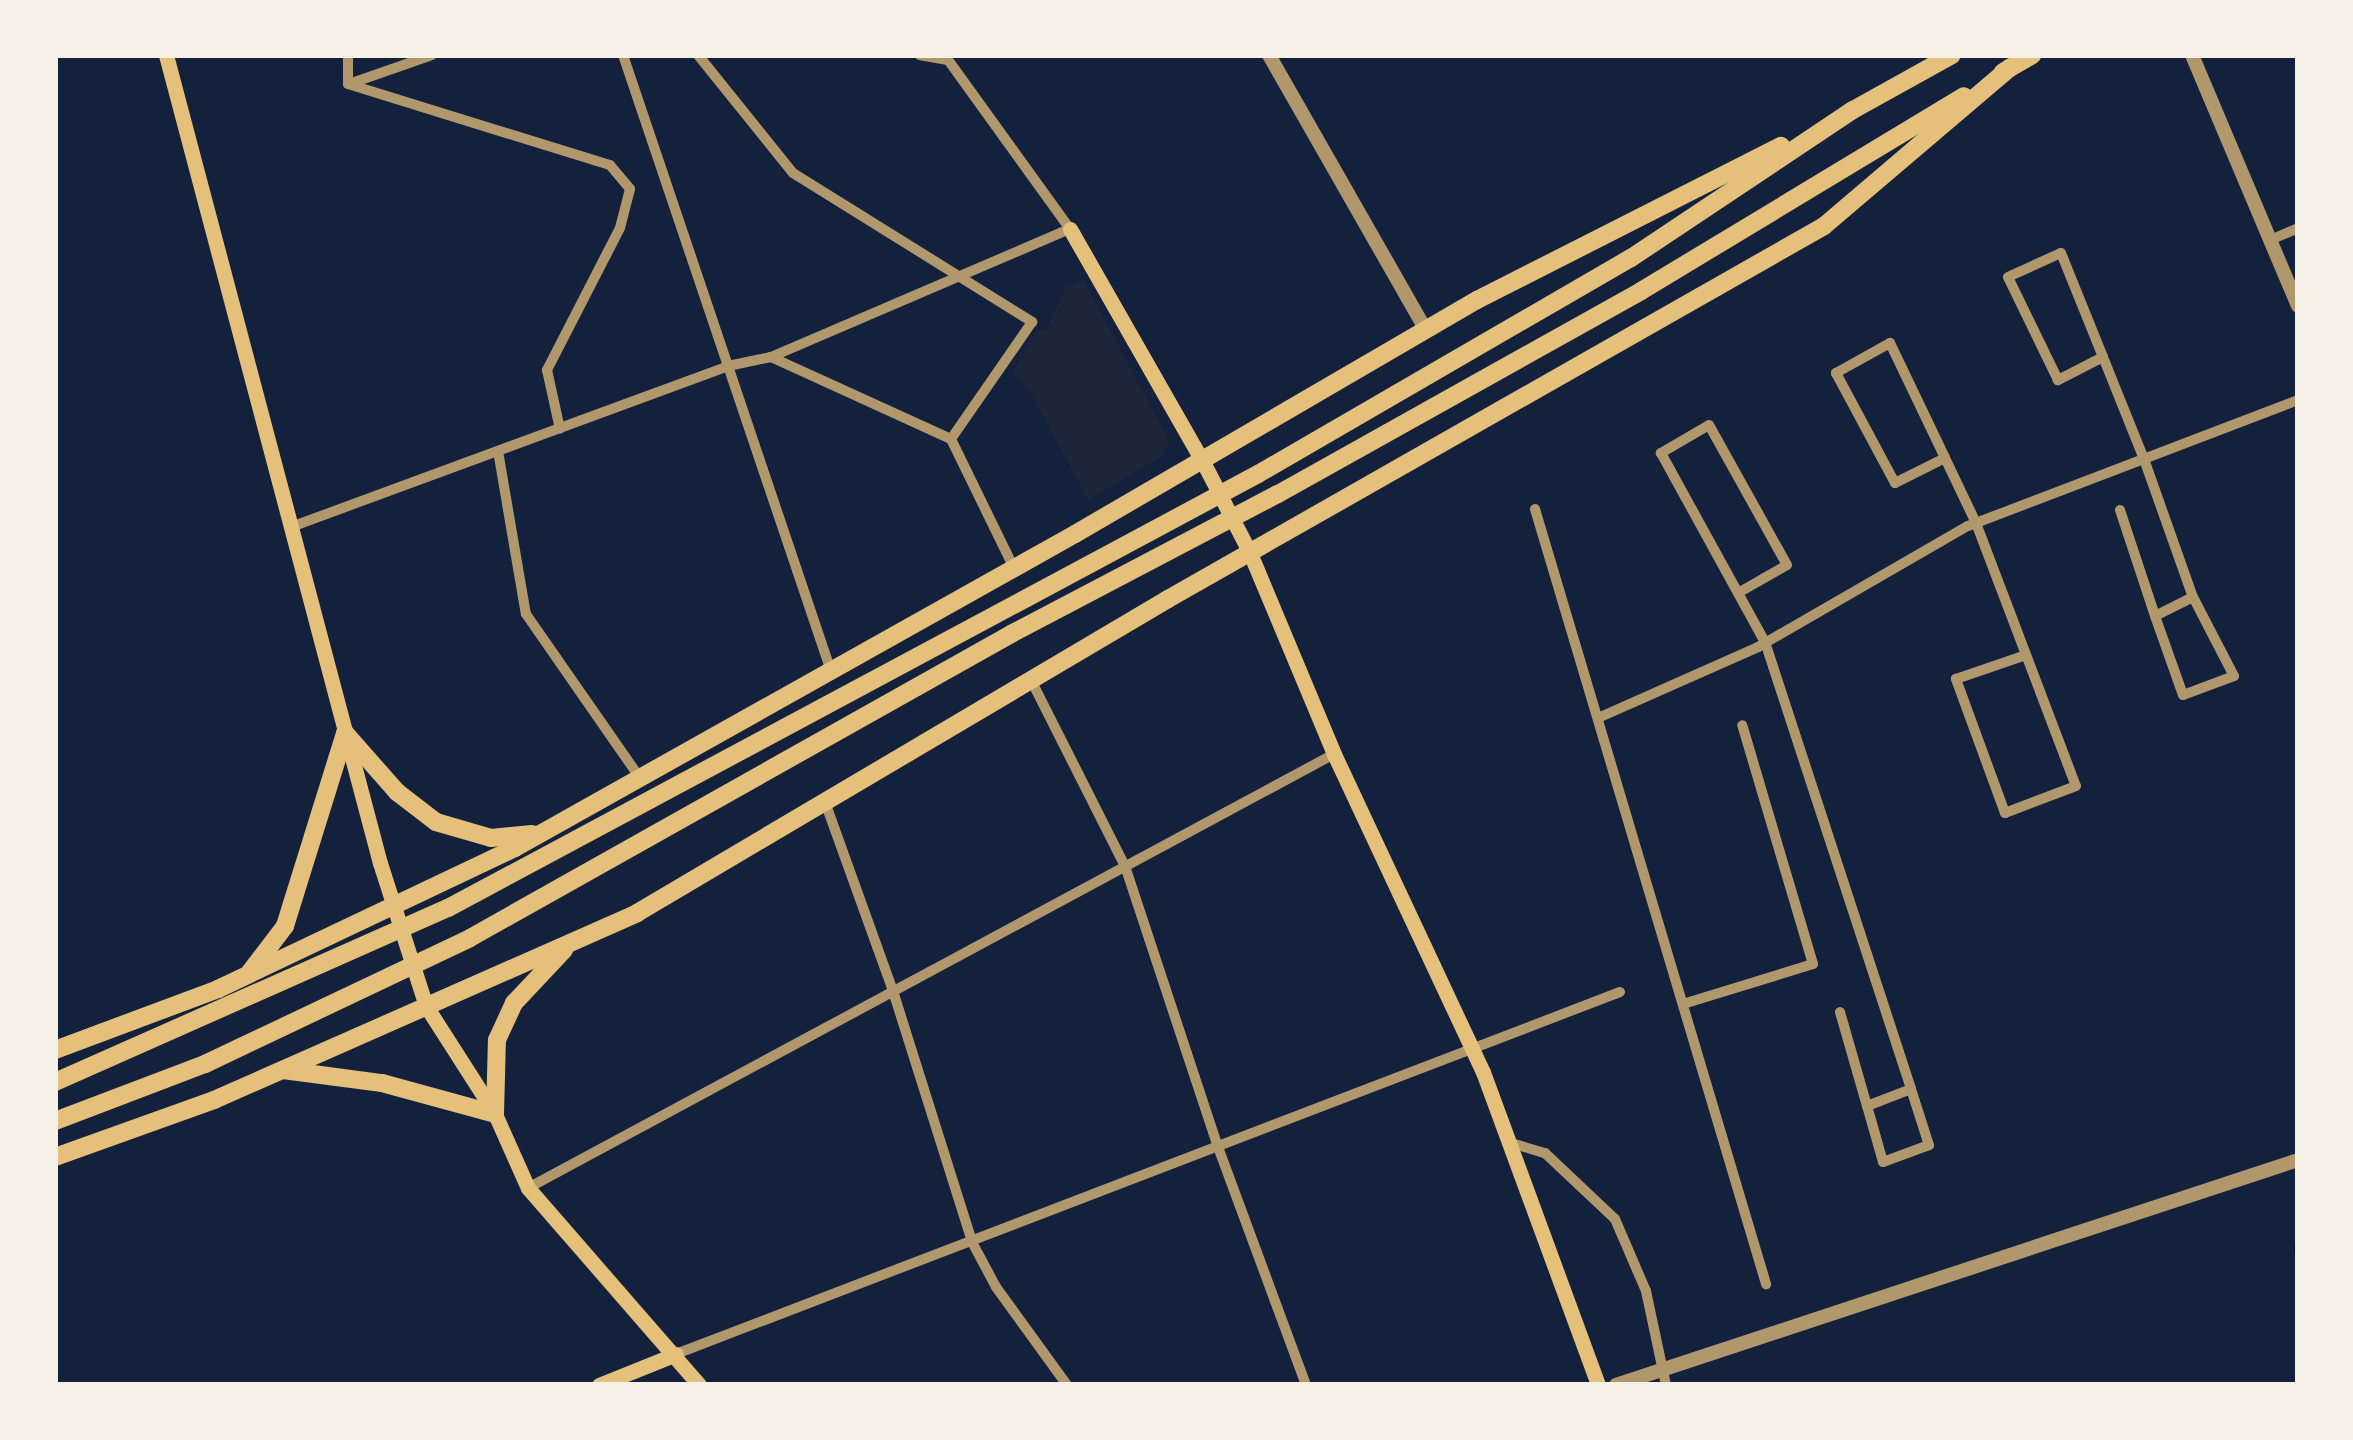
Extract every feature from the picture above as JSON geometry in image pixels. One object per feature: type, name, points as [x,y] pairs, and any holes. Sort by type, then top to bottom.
[{"type":"highway","points":[[55,1050],[248,975],[395,908],[542,833],[1014,568],[1426,330],[1952,55]]},
{"type":"highway","points":[[55,1122],[205,1064],[470,938],[1012,634],[1278,494],[1642,291],[2032,55]]},
{"type":"highway","points":[[55,1157],[214,1100],[637,914],[1250,553],[1824,226],[2012,67]]},
{"type":"highway","points":[[55,1082],[345,957],[448,908],[1258,474],[1631,258],[1853,110]]},
{"type":"highway","points":[[346,733],[397,792],[436,822],[491,838],[542,833]]},
{"type":"highway","points":[[248,975],[284,926],[346,733]]},
{"type":"highway","points":[[282,1070],[382,1083],[495,1114],[497,1040],[514,1003],[570,943]]},
{"type":"main road","points":[[166,55],[346,733],[426,1006],[495,1114],[528,1188],[699,1385]]},
{"type":"main road","points":[[1070,228],[1202,460],[1250,553],[1334,754],[1473,1050],[1598,1385]]},
{"type":"main road","points":[[599,1385],[676,1354]]},
{"type":"street","points":[[348,55],[348,84]]},
{"type":"street","points":[[348,84],[432,55]]},
{"type":"street","points":[[623,55],[831,671]]},
{"type":"street","points":[[698,55],[793,173],[1032,322],[951,439]]},
{"type":"street","points":[[291,528],[728,366],[770,357],[1070,228],[948,60],[919,55]]},
{"type":"street","points":[[1268,55],[1426,330]]},
{"type":"street","points":[[2192,55],[2298,306]]},
{"type":"street","points":[[348,84],[610,166],[630,189],[620,228],[547,370],[560,428]]},
{"type":"street","points":[[2270,240],[2298,228]]},
{"type":"street","points":[[2103,357],[2058,380],[2008,277],[2060,253],[2103,357],[2144,459],[2192,597],[2234,676],[2183,695],[2120,510]]},
{"type":"street","points":[[1945,458],[1895,483],[1836,373],[1890,343],[1945,458],[1976,523],[2076,786],[2005,813],[1956,680],[2026,655]]},
{"type":"street","points":[[770,357],[951,439],[1014,568]]},
{"type":"street","points":[[1598,718],[1766,642],[1976,523],[2298,400]]},
{"type":"street","points":[[1738,593],[1787,565],[1709,425],[1661,453],[1738,593],[1766,642],[1929,1145],[1882,1162],[1840,1012]]},
{"type":"street","points":[[498,451],[526,614],[640,778]]},
{"type":"street","points":[[1535,510],[1766,1284]]},
{"type":"street","points":[[2155,616],[2192,597]]},
{"type":"street","points":[[1031,680],[1125,866],[1218,1147],[1306,1385]]},
{"type":"street","points":[[1683,1004],[1813,964],[1742,726]]},
{"type":"street","points":[[528,1188],[1334,754]]},
{"type":"street","points":[[825,802],[893,992],[972,1242],[996,1287],[1067,1385]]},
{"type":"street","points":[[676,1354],[1620,992]]},
{"type":"street","points":[[1867,1106],[1911,1090]]},
{"type":"street","points":[[1508,1142],[1546,1153],[1615,1218],[1646,1291],[1666,1385]]},
{"type":"street","points":[[1616,1385],[2298,1160]]},
{"type":"shaded area","points":[[1084,281],[1169,441],[1162,456],[1088,500],[1031,393],[1013,371],[1037,330],[1046,330],[1066,287]]}]
